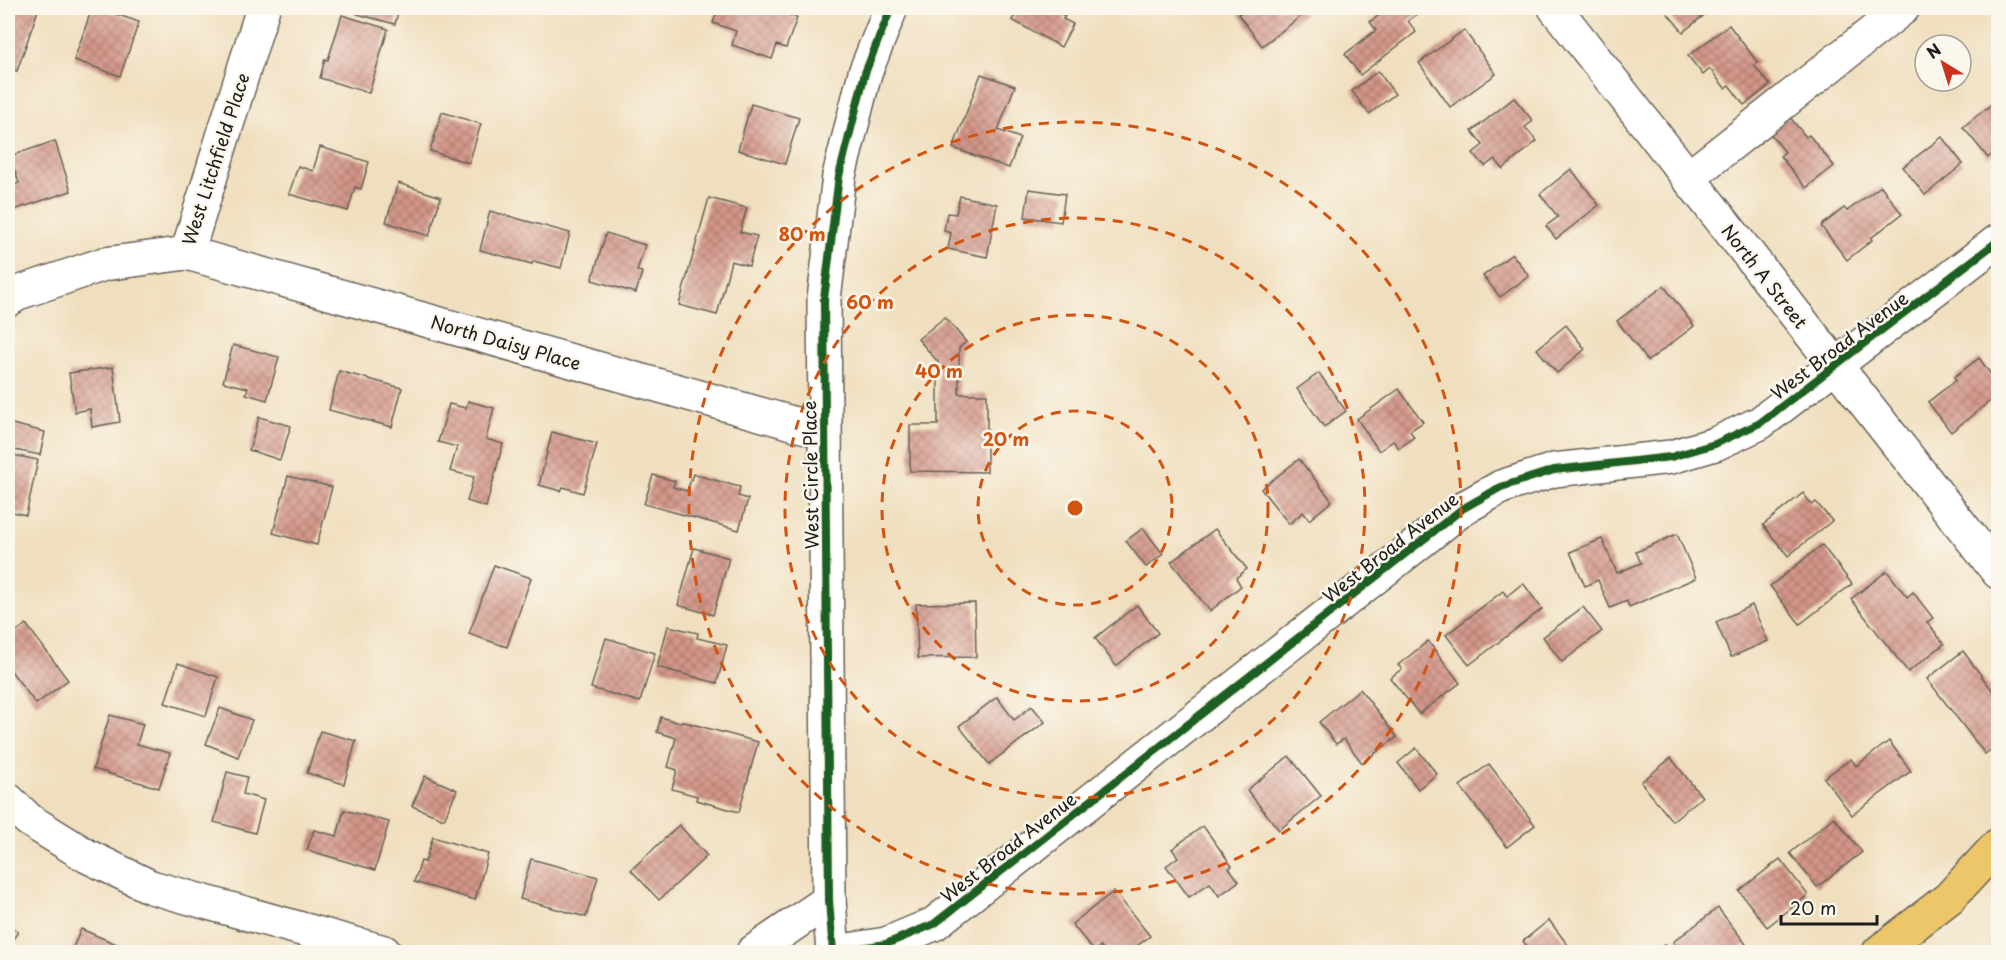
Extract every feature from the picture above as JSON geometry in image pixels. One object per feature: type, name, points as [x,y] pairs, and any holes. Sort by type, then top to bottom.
[{"type":"main road","points":[[1949,898],[1998,845]]},
{"type":"main road","points":[[1879,952],[1949,898],[1998,871]]},
{"type":"street","name":"West Litchfield Place","points":[[12,294],[104,264],[187,253],[263,8]]},
{"type":"street","name":"West Circle Place","points":[[834,952],[829,900],[824,299],[838,176],[865,74],[891,8]]},
{"type":"street","name":"North A Street","points":[[1555,8],[1836,366],[1996,563]]},
{"type":"street","points":[[1688,178],[1903,8]]},
{"type":"street","name":"West Broad Avenue","points":[[834,952],[886,944],[934,924],[1462,509],[1501,487],[1554,470],[1671,458],[1715,444],[1760,423],[1998,241]]},
{"type":"street","name":"North Daisy Place","points":[[187,253],[824,432]]},
{"type":"street","points":[[8,800],[29,820],[87,856],[151,887],[384,952]]},
{"type":"street","points":[[753,952],[829,900]]},
{"type":"building","points":[[8,8],[38,10],[17,71],[8,68]]},
{"type":"building","points":[[92,8],[139,22],[120,76],[74,60]]},
{"type":"building","points":[[358,8],[399,8],[395,24],[357,14]]},
{"type":"building","points":[[718,8],[769,8],[797,18],[786,48],[777,45],[772,59],[732,45],[736,31],[713,23]]},
{"type":"building","points":[[1020,8],[1060,8],[1057,12],[1065,16],[1063,19],[1073,24],[1061,47],[1012,20]]},
{"type":"building","points":[[1248,8],[1308,8],[1309,10],[1262,46],[1238,14]]},
{"type":"building","points":[[1389,8],[1425,8],[1408,21],[1416,32],[1360,75],[1345,54],[1376,30],[1370,22]]},
{"type":"building","points":[[1713,8],[1683,32],[1664,9]]},
{"type":"building","points":[[342,15],[388,29],[369,93],[320,78]]},
{"type":"building","points":[[1729,25],[1758,63],[1754,65],[1770,85],[1744,105],[1729,85],[1725,88],[1710,69],[1703,75],[1688,56]]},
{"type":"building","points":[[1464,30],[1496,74],[1450,107],[1419,63]]},
{"type":"building","points":[[1378,71],[1395,94],[1369,114],[1352,91]]},
{"type":"building","points":[[981,74],[1015,86],[998,130],[1020,138],[1009,168],[953,148]]},
{"type":"building","points":[[1514,98],[1533,121],[1525,127],[1537,141],[1503,169],[1495,159],[1485,166],[1473,153],[1483,145],[1472,131]]},
{"type":"building","points":[[1998,99],[1998,149],[1988,158],[1963,127]]},
{"type":"building","points":[[751,104],[799,118],[785,164],[738,150]]},
{"type":"building","points":[[442,112],[481,124],[469,163],[430,151]]},
{"type":"building","points":[[1789,116],[1806,137],[1809,135],[1834,166],[1806,188],[1780,156],[1785,152],[1769,132]]},
{"type":"building","points":[[1942,137],[1963,164],[1925,195],[1903,167]]},
{"type":"building","points":[[55,141],[71,191],[8,212],[8,187],[19,183],[10,156]]},
{"type":"building","points":[[320,147],[369,162],[361,189],[355,187],[348,211],[289,194],[298,166],[313,171]]},
{"type":"building","points":[[1571,169],[1599,205],[1556,239],[1546,226],[1558,217],[1540,194]]},
{"type":"building","points":[[398,183],[441,197],[429,236],[386,222]]},
{"type":"building","points":[[1881,186],[1902,214],[1847,260],[1821,226],[1844,208],[1847,211]]},
{"type":"building","points":[[1029,189],[1065,194],[1061,222],[1025,217]]},
{"type":"building","points":[[960,196],[997,204],[987,257],[948,249],[951,233],[944,231],[947,213],[956,214]]},
{"type":"building","points":[[709,198],[747,208],[740,232],[757,236],[749,266],[731,261],[717,315],[679,305]]},
{"type":"building","points":[[490,211],[570,233],[561,268],[533,261],[532,264],[480,250]]},
{"type":"building","points":[[606,233],[645,245],[637,271],[642,272],[636,293],[592,280]]},
{"type":"building","points":[[1512,254],[1529,276],[1500,297],[1483,276]]},
{"type":"building","points":[[1664,286],[1694,326],[1648,361],[1617,321]]},
{"type":"building","points":[[945,317],[966,342],[959,348],[959,394],[987,394],[987,472],[910,471],[910,425],[938,425],[938,362],[918,339]]},
{"type":"building","points":[[1566,325],[1585,349],[1557,373],[1537,349]]},
{"type":"building","points":[[233,345],[279,357],[267,400],[246,394],[248,388],[223,382]]},
{"type":"building","points":[[1979,358],[1998,384],[1998,395],[1951,432],[1928,402],[1956,380],[1954,377]]},
{"type":"building","points":[[113,367],[120,422],[92,427],[90,409],[75,412],[69,373]]},
{"type":"building","points":[[339,371],[402,388],[392,427],[329,410]]},
{"type":"building","points":[[1319,373],[1346,411],[1324,427],[1297,389]]},
{"type":"building","points":[[1399,389],[1423,422],[1410,431],[1414,437],[1399,448],[1393,441],[1379,451],[1357,419]]},
{"type":"building","points":[[468,401],[494,408],[486,439],[503,444],[486,507],[467,501],[474,477],[450,471],[457,447],[438,442],[449,404],[466,408]]},
{"type":"building","points":[[259,417],[291,426],[280,460],[249,450]]},
{"type":"building","points":[[8,423],[45,432],[40,455],[14,450],[13,455],[38,460],[26,515],[8,511]]},
{"type":"building","points":[[552,432],[597,444],[583,493],[563,487],[561,491],[539,485]]},
{"type":"building","points":[[1299,459],[1332,501],[1309,520],[1303,512],[1289,524],[1261,489]]},
{"type":"building","points":[[693,474],[740,487],[738,496],[748,499],[739,530],[644,504],[653,475],[675,481],[673,487],[687,491]]},
{"type":"building","points":[[288,476],[332,487],[317,545],[273,533]]},
{"type":"building","points":[[1803,493],[1812,505],[1816,502],[1832,521],[1788,556],[1763,525]]},
{"type":"building","points":[[1143,528],[1163,554],[1146,567],[1126,541]]},
{"type":"building","points":[[1215,529],[1247,569],[1236,578],[1241,586],[1210,611],[1171,562]]},
{"type":"building","points":[[1677,534],[1696,578],[1629,607],[1627,601],[1610,608],[1598,580],[1585,586],[1570,552],[1602,539],[1617,573],[1641,563],[1636,552]]},
{"type":"building","points":[[1822,545],[1852,584],[1800,624],[1770,586]]},
{"type":"building","points":[[694,548],[729,558],[713,615],[678,605]]},
{"type":"building","points":[[494,565],[531,578],[507,647],[469,634]]},
{"type":"building","points":[[1887,571],[1907,597],[1913,592],[1933,618],[1927,622],[1944,644],[1908,672],[1851,599]]},
{"type":"building","points":[[1523,583],[1542,609],[1469,665],[1446,635],[1503,591],[1507,596]]},
{"type":"building","points":[[975,603],[976,657],[918,658],[916,604]]},
{"type":"building","points":[[1137,605],[1158,633],[1116,666],[1095,638]]},
{"type":"building","points":[[1752,605],[1768,641],[1731,657],[1716,622]]},
{"type":"building","points":[[1583,607],[1602,631],[1562,662],[1543,637]]},
{"type":"building","points":[[26,624],[68,680],[36,704],[11,671],[8,674],[8,638]]},
{"type":"building","points":[[668,626],[698,633],[697,638],[727,645],[717,683],[657,667]]},
{"type":"building","points":[[606,638],[655,653],[640,702],[591,688]]},
{"type":"building","points":[[1428,641],[1460,683],[1419,714],[1390,678],[1402,669],[1398,665]]},
{"type":"building","points":[[1963,651],[1998,698],[1998,744],[1985,754],[1927,679]]},
{"type":"building","points":[[178,663],[218,677],[206,716],[165,703]]},
{"type":"building","points":[[1360,689],[1397,737],[1362,763],[1344,739],[1336,744],[1319,722]]},
{"type":"building","points":[[997,697],[1014,720],[1032,706],[1045,722],[989,764],[959,726]]},
{"type":"building","points":[[220,708],[252,720],[238,757],[206,744]]},
{"type":"building","points":[[110,715],[143,724],[137,744],[170,753],[159,788],[93,769]]},
{"type":"building","points":[[661,717],[758,742],[739,812],[696,800],[697,796],[672,789],[677,770],[668,767],[676,738],[657,732]]},
{"type":"building","points":[[320,731],[356,741],[344,784],[307,773]]},
{"type":"building","points":[[1889,741],[1911,771],[1852,815],[1824,778],[1851,759],[1856,766]]},
{"type":"building","points":[[1416,748],[1437,774],[1418,789],[1398,763]]},
{"type":"building","points":[[1289,756],[1321,796],[1279,830],[1247,790]]},
{"type":"building","points":[[1671,758],[1702,797],[1672,821],[1641,782]]},
{"type":"building","points":[[1489,764],[1535,825],[1507,847],[1460,786]]},
{"type":"building","points":[[227,772],[247,777],[243,794],[264,800],[255,833],[214,822]]},
{"type":"building","points":[[425,776],[457,790],[444,819],[412,806]]},
{"type":"building","points":[[344,810],[389,822],[375,870],[307,850],[314,830],[337,836]]},
{"type":"building","points":[[1834,817],[1862,852],[1817,887],[1790,853]]},
{"type":"building","points":[[679,825],[707,856],[659,900],[631,870]]},
{"type":"building","points":[[1203,826],[1232,866],[1229,868],[1239,881],[1219,896],[1210,883],[1189,897],[1166,866],[1178,857],[1172,849]]},
{"type":"building","points":[[433,837],[488,854],[475,900],[414,882],[421,861],[425,862]]},
{"type":"building","points":[[531,859],[598,877],[586,917],[520,899]]},
{"type":"building","points":[[1780,859],[1808,895],[1767,927],[1739,891]]},
{"type":"building","points":[[1114,891],[1150,936],[1129,952],[1105,952],[1100,946],[1094,951],[1072,924]]},
{"type":"building","points":[[1718,908],[1746,944],[1734,952],[1681,952],[1673,942]]},
{"type":"building","points":[[1549,920],[1573,952],[1532,952],[1523,941]]},
{"type":"building","points":[[8,925],[18,932],[8,946]]},
{"type":"building","points":[[81,929],[130,950],[129,952],[71,952]]},
{"type":"building","points":[[1665,944],[1671,952],[1654,952]]},
{"type":"cycle path","points":[[833,952],[829,900],[824,299],[839,176],[865,73],[891,8]]},
{"type":"cycle path","points":[[836,952],[886,944],[934,924],[1462,509],[1501,487],[1554,470],[1671,457],[1715,444],[1760,423],[1998,241]]}]
